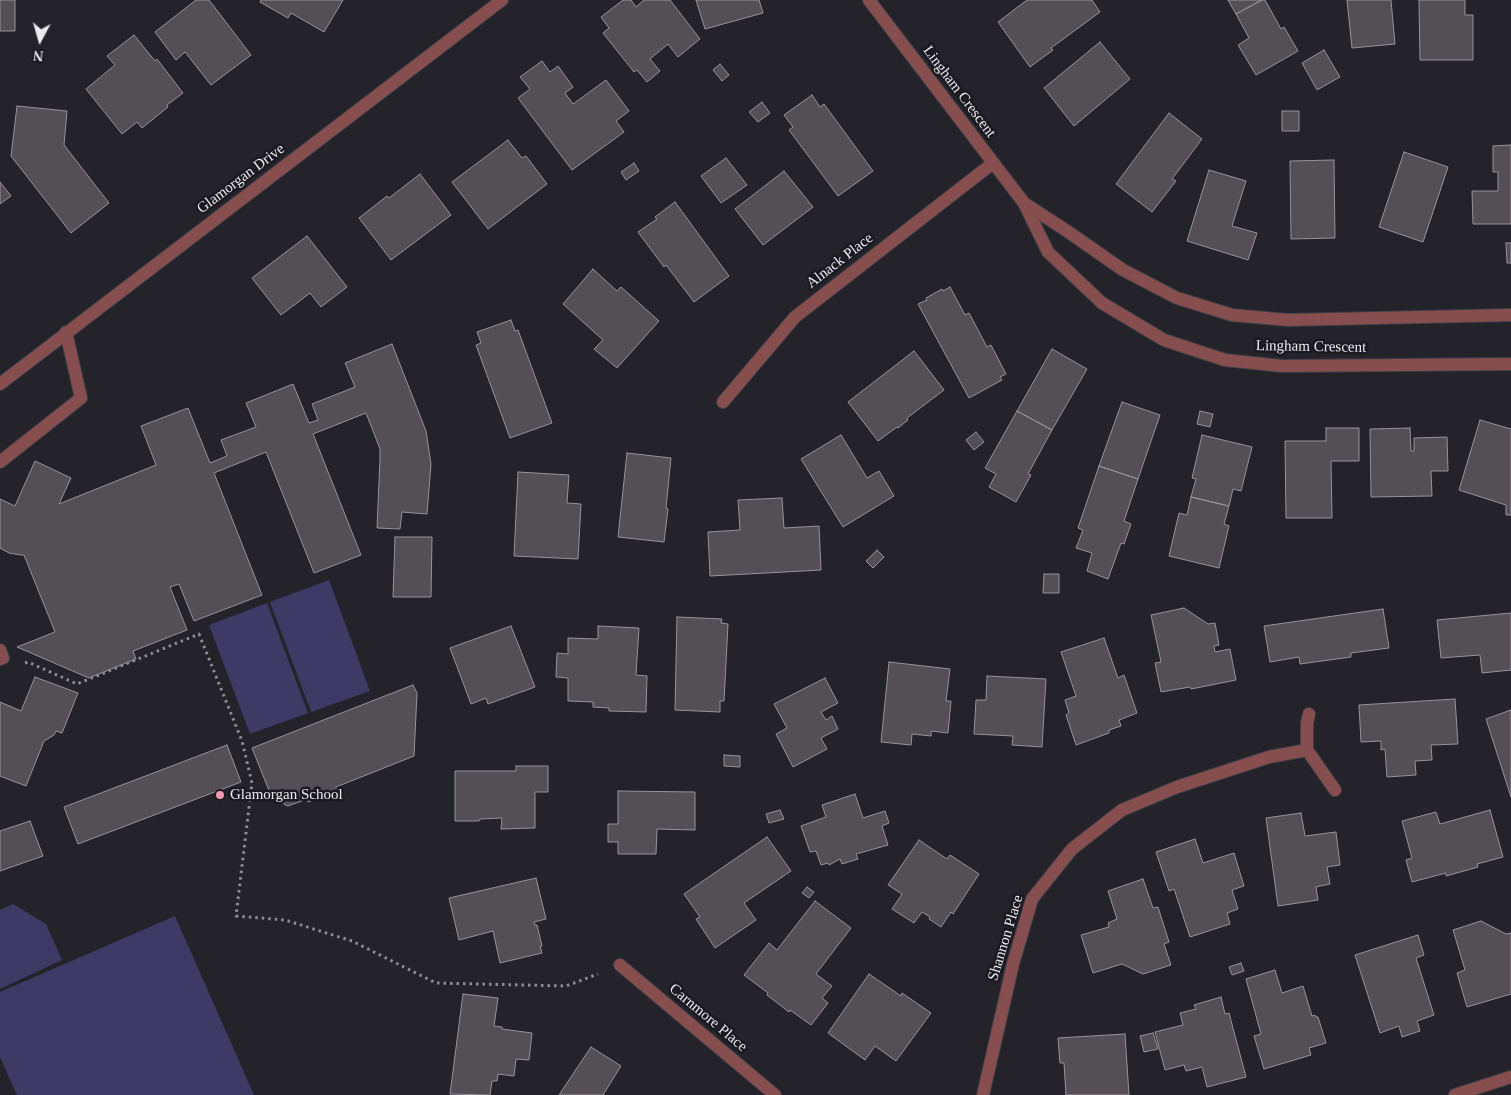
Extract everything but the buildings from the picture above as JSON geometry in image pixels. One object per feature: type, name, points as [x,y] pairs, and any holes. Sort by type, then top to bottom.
[{"type":"street","name":"Glamorgan Drive","points":[[0,384],[502,0]]},
{"type":"street","name":"Lingham Crescent","points":[[869,0],[1024,203],[1048,252],[1102,304],[1164,340],[1224,360],[1282,366],[1511,364]]},
{"type":"street","name":"Alnack Place","points":[[723,402],[795,317],[993,163]]},
{"type":"street","name":"Lingham Crescent","points":[[1024,203],[1123,270],[1177,298],[1232,316],[1288,320],[1511,315]]},
{"type":"street","points":[[0,462],[81,398],[66,332]]},
{"type":"street","points":[[0,650],[3,658],[0,659]]},
{"type":"street","points":[[1308,714],[1307,750],[1335,790]]},
{"type":"street","name":"Shannon Place","points":[[983,1095],[1012,964],[1032,899],[1072,849],[1122,810],[1177,787],[1269,757],[1307,750]]},
{"type":"street","name":"Carnmore Place","points":[[620,966],[775,1095]]},
{"type":"street","points":[[1455,1095],[1511,1077]]},
{"type":"path","points":[[18,666],[28,662],[77,684],[199,634],[242,741],[252,783],[236,916],[285,920],[352,941],[436,983],[566,986],[620,966]]},
{"type":"shaded area","points":[[329,580],[370,691],[311,712],[270,602]]},
{"type":"shaded area","points":[[267,603],[308,713],[250,734],[209,625]]},
{"type":"shaded area","points":[[13,904],[46,924],[62,960],[0,989],[0,910]]},
{"type":"shaded area","points":[[175,916],[254,1095],[17,1095],[0,1057],[0,992]]},
{"type":"place","name":"Glamorgan School","points":[[220,795]]}]
